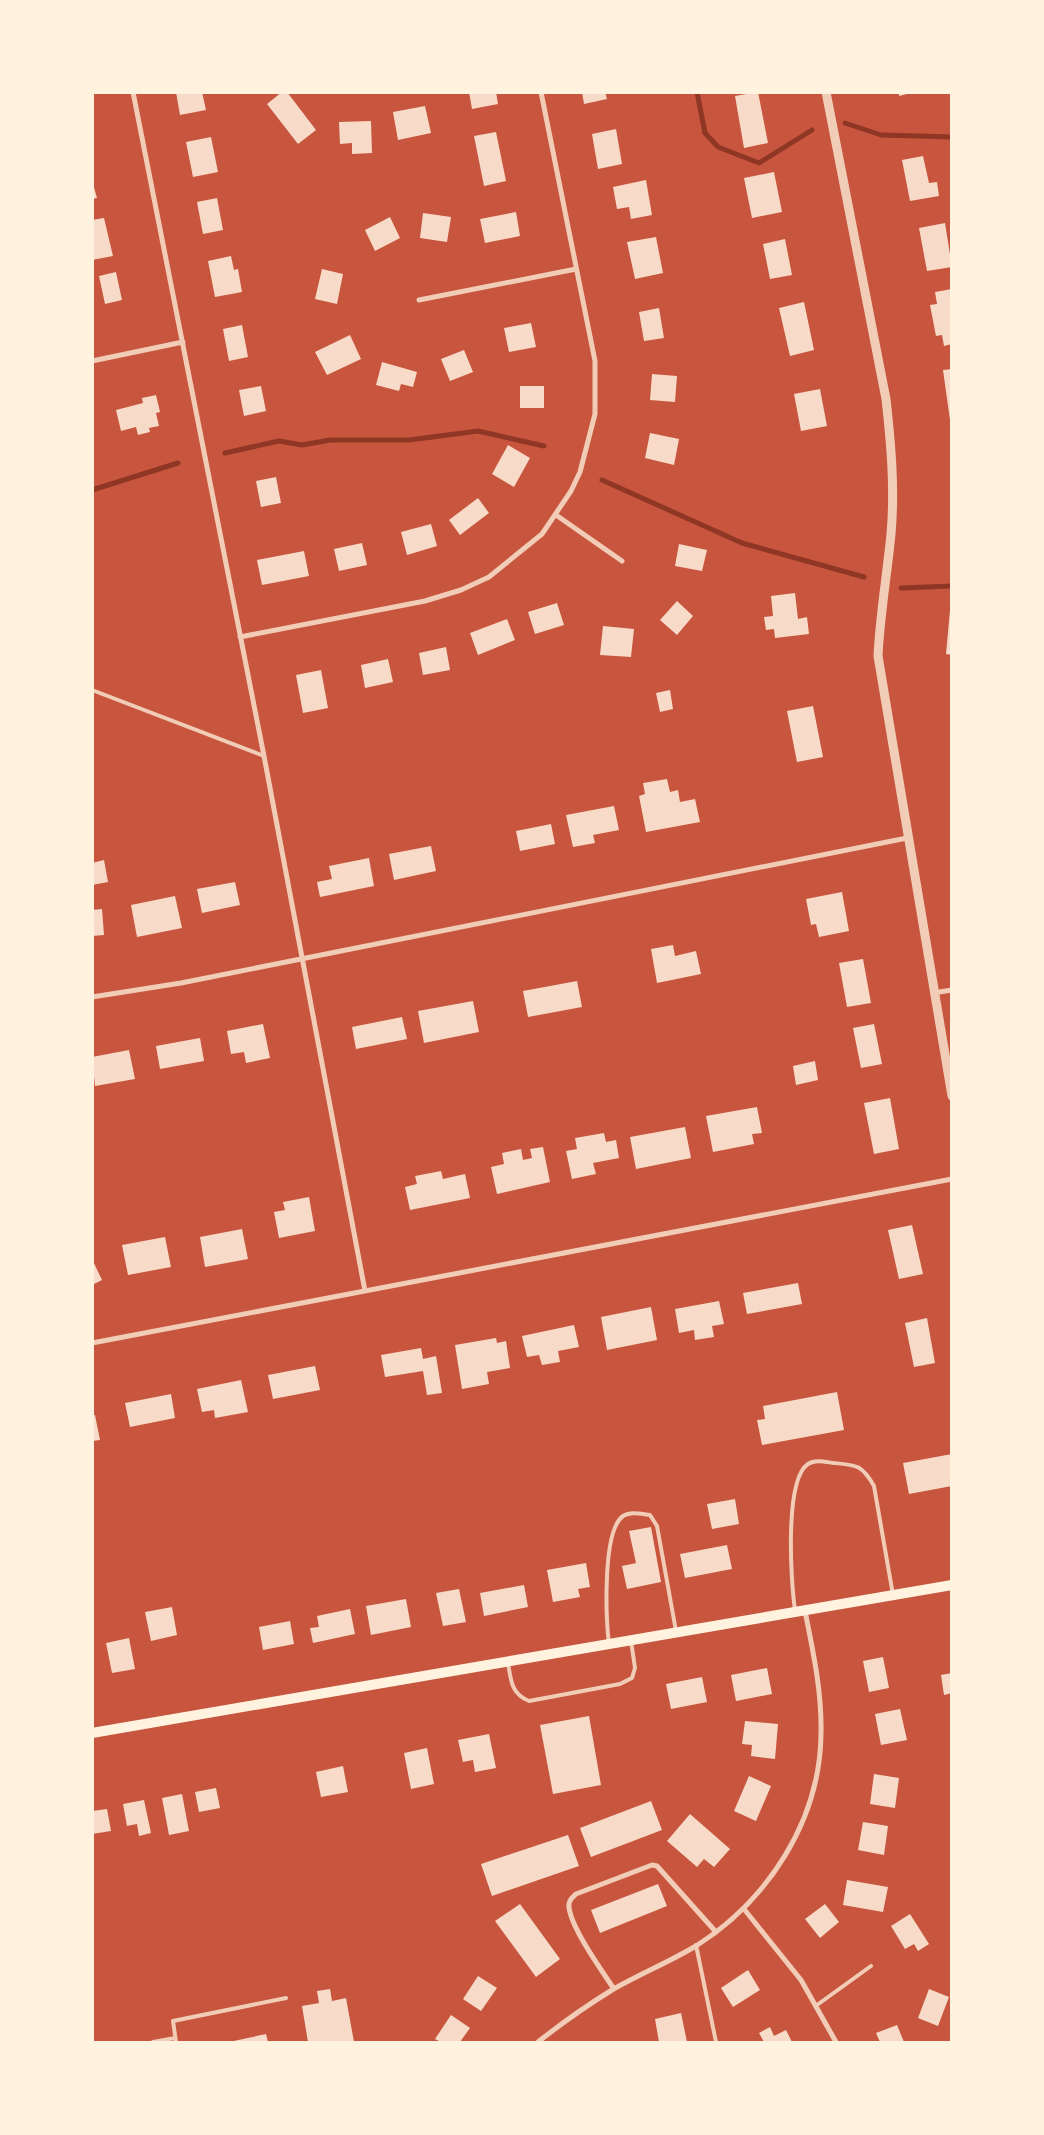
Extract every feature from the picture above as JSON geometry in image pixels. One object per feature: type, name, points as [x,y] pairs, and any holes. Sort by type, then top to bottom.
[{"type":"main road","points":[[92,1733],[952,1585]]},
{"type":"street","points":[[133,92],[264,756],[300,959],[365,1291]]},
{"type":"street","points":[[240,637],[425,601],[461,590],[489,577],[542,534],[556,515],[580,472],[595,414],[595,361],[541,92]]},
{"type":"street","points":[[826,92],[884,390],[891,446],[891,534],[880,615],[878,656],[907,838],[952,1096]]},
{"type":"street","points":[[419,300],[576,270]]},
{"type":"street","points":[[92,361],[183,342]]},
{"type":"street","points":[[556,515],[622,561]]},
{"type":"street","points":[[92,997],[152,989],[907,838]]},
{"type":"street","points":[[934,993],[952,990]]},
{"type":"street","points":[[92,1344],[952,1179]]},
{"type":"street","points":[[538,2042],[560,2024],[614,1990],[696,1946],[716,1932],[744,1909],[777,1871],[805,1815],[818,1765],[822,1734],[821,1701],[800,1611]]},
{"type":"street","points":[[614,1990],[592,1957],[568,1906],[576,1894],[652,1865],[657,1866],[716,1932]]},
{"type":"street","points":[[744,1909],[801,1980],[817,2005],[836,2042]]},
{"type":"lane","points":[[92,690],[264,756]]},
{"type":"lane","points":[[800,1611],[790,1573],[791,1525],[800,1473],[808,1464],[815,1461],[858,1465],[868,1475],[874,1486],[893,1596]]},
{"type":"lane","points":[[609,1645],[605,1615],[611,1542],[615,1526],[624,1516],[633,1513],[650,1515],[657,1526],[677,1633]]},
{"type":"lane","points":[[508,1662],[513,1688],[521,1698],[529,1701],[620,1684],[632,1678],[635,1668],[631,1641]]},
{"type":"lane","points":[[696,1946],[716,2042]]},
{"type":"lane","points":[[817,2005],[871,1966]]},
{"type":"lane","points":[[153,2042],[176,2040],[173,2021],[286,1998]]},
{"type":"building","points":[[176,92],[202,92],[206,110],[180,115]]},
{"type":"building","points":[[282,92],[287,92],[316,130],[298,144],[267,104]]},
{"type":"building","points":[[469,92],[496,92],[498,104],[472,109]]},
{"type":"building","points":[[582,92],[605,92],[607,99],[584,104]]},
{"type":"building","points":[[758,92],[768,143],[744,148],[735,96]]},
{"type":"building","points":[[899,92],[911,92],[911,93],[899,96]]},
{"type":"building","points":[[425,106],[431,133],[398,140],[393,112]]},
{"type":"building","points":[[371,121],[372,153],[352,154],[352,143],[340,144],[339,122]]},
{"type":"building","points":[[616,129],[622,164],[598,169],[592,134]]},
{"type":"building","points":[[496,132],[506,181],[484,186],[474,136]]},
{"type":"building","points":[[211,137],[218,172],[193,177],[186,142]]},
{"type":"building","points":[[923,156],[929,183],[937,182],[939,196],[910,201],[902,160]]},
{"type":"building","points":[[774,172],[782,212],[752,218],[744,178]]},
{"type":"building","points":[[92,180],[97,198],[92,199]]},
{"type":"building","points":[[646,180],[652,215],[631,219],[629,207],[617,209],[613,187]]},
{"type":"building","points":[[217,198],[223,230],[203,234],[197,202]]},
{"type":"building","points":[[516,212],[520,236],[485,243],[480,219]]},
{"type":"building","points":[[423,213],[451,217],[447,242],[420,238]]},
{"type":"building","points":[[390,217],[400,238],[375,251],[365,230]]},
{"type":"building","points":[[104,218],[113,256],[92,260],[92,220]]},
{"type":"building","points":[[945,223],[952,267],[927,271],[919,228]]},
{"type":"building","points":[[656,237],[663,273],[635,279],[627,242]]},
{"type":"building","points":[[785,239],[792,275],[770,279],[763,244]]},
{"type":"building","points":[[231,256],[234,270],[238,269],[242,292],[215,297],[208,261]]},
{"type":"building","points":[[322,269],[343,274],[337,304],[315,299]]},
{"type":"building","points":[[116,272],[122,300],[105,304],[99,276]]},
{"type":"building","points":[[952,289],[952,344],[944,346],[942,335],[936,336],[930,305],[937,304],[935,292]]},
{"type":"building","points":[[804,302],[814,350],[790,356],[779,308]]},
{"type":"building","points":[[659,308],[664,338],[644,341],[639,312]]},
{"type":"building","points":[[531,323],[536,347],[509,352],[504,328]]},
{"type":"building","points":[[242,325],[248,357],[229,361],[223,329]]},
{"type":"building","points":[[350,335],[361,359],[327,375],[315,352]]},
{"type":"building","points":[[464,350],[473,372],[450,381],[441,359]]},
{"type":"building","points":[[382,362],[417,372],[413,387],[401,384],[399,391],[376,385]]},
{"type":"building","points":[[952,369],[952,420],[950,420],[943,370]]},
{"type":"building","points":[[652,374],[677,376],[675,402],[650,400]]},
{"type":"building","points":[[261,386],[266,411],[244,416],[239,390]]},
{"type":"building","points":[[520,386],[544,386],[544,408],[520,408]]},
{"type":"building","points":[[820,389],[827,426],[801,431],[794,394]]},
{"type":"building","points":[[156,395],[160,412],[156,413],[159,426],[149,428],[150,432],[138,435],[136,427],[121,431],[116,410],[143,403],[142,398]]},
{"type":"building","points":[[650,433],[679,439],[674,465],[645,458]]},
{"type":"building","points":[[508,445],[530,458],[514,487],[492,474]]},
{"type":"building","points":[[276,477],[281,503],[261,507],[256,481]]},
{"type":"building","points":[[478,498],[489,513],[460,535],[449,520]]},
{"type":"building","points":[[431,524],[437,546],[407,555],[401,532]]},
{"type":"building","points":[[362,543],[367,565],[339,571],[334,549]]},
{"type":"building","points":[[679,544],[707,550],[702,571],[675,566]]},
{"type":"building","points":[[304,551],[309,576],[262,585],[257,560]]},
{"type":"building","points":[[795,593],[798,619],[807,617],[809,634],[775,638],[774,629],[766,630],[764,617],[773,616],[771,596]]},
{"type":"building","points":[[677,601],[693,616],[677,635],[660,620]]},
{"type":"building","points":[[557,603],[564,625],[535,634],[528,612]]},
{"type":"building","points":[[950,610],[952,610],[952,655],[946,654]]},
{"type":"building","points":[[507,619],[515,640],[478,655],[470,633]]},
{"type":"building","points":[[603,626],[634,629],[631,657],[600,655]]},
{"type":"building","points":[[446,647],[450,670],[423,675],[419,653]]},
{"type":"building","points":[[388,659],[393,682],[365,688],[361,665]]},
{"type":"building","points":[[321,670],[328,708],[303,713],[296,675]]},
{"type":"building","points":[[670,690],[673,709],[660,712],[656,693]]},
{"type":"building","points":[[813,706],[823,757],[797,762],[787,711]]},
{"type":"building","points":[[667,779],[670,792],[678,790],[680,802],[695,799],[700,822],[646,832],[639,796],[645,794],[643,783]]},
{"type":"building","points":[[614,806],[619,830],[593,835],[595,843],[573,847],[566,815]]},
{"type":"building","points":[[551,824],[555,844],[520,851],[516,831]]},
{"type":"building","points":[[431,846],[436,871],[394,880],[389,854]]},
{"type":"building","points":[[369,858],[374,886],[320,897],[317,882],[332,879],[329,866]]},
{"type":"building","points":[[104,860],[108,882],[92,885],[92,863]]},
{"type":"building","points":[[235,882],[240,905],[202,913],[197,889]]},
{"type":"building","points":[[842,892],[849,931],[819,937],[816,924],[811,925],[806,899]]},
{"type":"building","points":[[175,896],[182,928],[137,937],[131,905]]},
{"type":"building","points":[[102,909],[104,935],[92,936],[92,910]]},
{"type":"building","points":[[673,945],[675,956],[696,951],[701,974],[657,983],[651,949]]},
{"type":"building","points":[[863,959],[871,1003],[847,1007],[839,963]]},
{"type":"building","points":[[577,981],[582,1007],[528,1017],[523,991]]},
{"type":"building","points":[[473,1001],[479,1032],[424,1043],[418,1011]]},
{"type":"building","points":[[402,1017],[407,1039],[356,1049],[352,1027]]},
{"type":"building","points":[[263,1024],[270,1058],[246,1063],[244,1052],[231,1054],[227,1031]]},
{"type":"building","points":[[874,1024],[882,1064],[861,1068],[853,1028]]},
{"type":"building","points":[[200,1038],[204,1061],[160,1069],[156,1046]]},
{"type":"building","points":[[129,1050],[135,1079],[95,1086],[92,1057]]},
{"type":"building","points":[[815,1061],[818,1080],[796,1085],[793,1066]]},
{"type":"building","points":[[890,1098],[899,1149],[874,1154],[864,1103]]},
{"type":"building","points":[[757,1107],[762,1133],[752,1134],[754,1144],[713,1152],[706,1116]]},
{"type":"building","points":[[685,1127],[691,1158],[636,1169],[630,1137]]},
{"type":"building","points":[[604,1133],[606,1142],[616,1140],[619,1158],[593,1163],[596,1174],[572,1179],[566,1151],[577,1149],[575,1138]]},
{"type":"building","points":[[543,1147],[550,1182],[497,1194],[491,1167],[504,1164],[502,1153],[521,1149],[523,1160],[532,1158],[530,1149]]},
{"type":"building","points":[[441,1171],[443,1179],[465,1174],[470,1198],[410,1210],[405,1187],[417,1184],[415,1176]]},
{"type":"building","points":[[309,1197],[315,1231],[279,1238],[274,1212],[285,1210],[283,1202]]},
{"type":"building","points":[[912,1225],[923,1274],[899,1279],[888,1230]]},
{"type":"building","points":[[242,1229],[248,1259],[205,1267],[200,1237]]},
{"type":"building","points":[[165,1237],[171,1267],[128,1275],[122,1245]]},
{"type":"building","points":[[92,1259],[102,1280],[92,1285]]},
{"type":"building","points":[[798,1283],[802,1304],[747,1314],[743,1293]]},
{"type":"building","points":[[719,1301],[724,1324],[712,1326],[714,1337],[695,1340],[694,1330],[679,1333],[675,1309]]},
{"type":"building","points":[[651,1307],[657,1340],[607,1350],[601,1317]]},
{"type":"building","points":[[927,1318],[935,1363],[914,1367],[905,1323]]},
{"type":"building","points":[[574,1325],[579,1347],[558,1351],[560,1362],[542,1365],[539,1355],[527,1357],[522,1336]]},
{"type":"building","points":[[496,1338],[497,1343],[506,1341],[510,1368],[487,1372],[489,1384],[462,1389],[455,1345]]},
{"type":"building","points":[[421,1348],[423,1359],[436,1356],[442,1393],[427,1395],[423,1371],[385,1377],[381,1355]]},
{"type":"building","points":[[315,1366],[320,1390],[273,1399],[268,1375]]},
{"type":"building","points":[[241,1380],[248,1412],[215,1418],[214,1410],[202,1412],[197,1389]]},
{"type":"building","points":[[837,1392],[844,1430],[762,1445],[757,1420],[765,1419],[763,1406]]},
{"type":"building","points":[[171,1394],[175,1418],[130,1427],[125,1403]]},
{"type":"building","points":[[92,1415],[95,1415],[100,1440],[92,1441]]},
{"type":"building","points":[[952,1454],[952,1486],[909,1494],[903,1463]]},
{"type":"building","points":[[735,1499],[739,1524],[712,1529],[707,1504]]},
{"type":"building","points":[[651,1527],[661,1582],[627,1589],[622,1566],[636,1563],[629,1531]]},
{"type":"building","points":[[727,1545],[732,1569],[685,1578],[680,1554]]},
{"type":"building","points":[[586,1563],[590,1587],[578,1589],[580,1597],[553,1602],[547,1570]]},
{"type":"building","points":[[524,1585],[528,1607],[484,1616],[480,1593]]},
{"type":"building","points":[[459,1589],[466,1622],[443,1626],[436,1593]]},
{"type":"building","points":[[406,1599],[411,1627],[371,1635],[366,1606]]},
{"type":"building","points":[[172,1607],[177,1635],[151,1641],[145,1612]]},
{"type":"building","points":[[350,1609],[355,1634],[313,1643],[310,1628],[319,1627],[317,1616]]},
{"type":"building","points":[[290,1621],[294,1644],[263,1650],[259,1627]]},
{"type":"building","points":[[129,1638],[135,1669],[112,1673],[106,1643]]},
{"type":"building","points":[[883,1657],[889,1688],[869,1692],[863,1661]]},
{"type":"building","points":[[767,1668],[772,1694],[736,1701],[731,1675]]},
{"type":"building","points":[[952,1673],[952,1693],[944,1695],[941,1675]]},
{"type":"building","points":[[702,1677],[707,1702],[671,1709],[666,1684]]},
{"type":"building","points":[[900,1709],[907,1740],[881,1745],[875,1714]]},
{"type":"building","points":[[589,1716],[601,1785],[553,1794],[540,1725]]},
{"type":"building","points":[[745,1721],[778,1724],[775,1759],[751,1756],[752,1745],[742,1744]]},
{"type":"building","points":[[489,1734],[496,1768],[475,1772],[473,1760],[463,1762],[458,1740]]},
{"type":"building","points":[[427,1748],[434,1784],[411,1789],[404,1753]]},
{"type":"building","points":[[343,1766],[348,1792],[321,1797],[316,1772]]},
{"type":"building","points":[[874,1774],[899,1778],[895,1808],[870,1804]]},
{"type":"building","points":[[749,1776],[771,1786],[756,1821],[734,1811]]},
{"type":"building","points":[[216,1788],[220,1808],[199,1812],[195,1792]]},
{"type":"building","points":[[182,1794],[189,1831],[169,1835],[162,1798]]},
{"type":"building","points":[[144,1800],[151,1833],[139,1836],[137,1824],[127,1826],[123,1804]]},
{"type":"building","points":[[651,1801],[662,1830],[591,1857],[580,1828]]},
{"type":"building","points":[[107,1809],[111,1831],[92,1834],[92,1811]]},
{"type":"building","points":[[690,1814],[730,1849],[714,1867],[704,1859],[697,1867],[667,1841]]},
{"type":"building","points":[[863,1822],[888,1826],[884,1855],[858,1850]]},
{"type":"building","points":[[568,1835],[579,1866],[492,1896],[481,1864]]},
{"type":"building","points":[[847,1880],[888,1887],[883,1912],[843,1905]]},
{"type":"building","points":[[658,1884],[667,1906],[600,1933],[591,1910]]},
{"type":"building","points":[[520,1904],[560,1959],[536,1977],[495,1921]]},
{"type":"building","points":[[825,1904],[839,1922],[820,1938],[805,1919]]},
{"type":"building","points":[[910,1914],[929,1944],[918,1951],[914,1944],[905,1949],[891,1926]]},
{"type":"building","points":[[748,1970],[760,1990],[733,2007],[721,1988]]},
{"type":"building","points":[[478,1976],[497,1988],[481,2011],[463,1999]]},
{"type":"building","points":[[330,1989],[332,2001],[346,1998],[354,2042],[308,2042],[302,2006],[319,2003],[317,1991]]},
{"type":"building","points":[[929,1989],[949,1997],[938,2026],[918,2018]]},
{"type":"building","points":[[681,2013],[687,2042],[659,2042],[655,2019]]},
{"type":"building","points":[[451,2015],[470,2028],[460,2042],[441,2042],[435,2039]]},
{"type":"building","points":[[897,2025],[904,2042],[880,2042],[876,2033]]},
{"type":"building","points":[[770,2027],[774,2036],[786,2030],[792,2042],[764,2042],[759,2033]]},
{"type":"building","points":[[266,2034],[268,2042],[229,2042]]},
{"type":"waterway","points":[[697,92],[705,133],[718,147],[759,163],[812,130]]},
{"type":"waterway","points":[[845,123],[881,135],[952,137]]},
{"type":"waterway","points":[[225,453],[279,441],[302,445],[330,440],[409,440],[478,431],[544,446]]},
{"type":"waterway","points":[[92,490],[178,463]]},
{"type":"waterway","points":[[602,480],[742,543],[864,577]]},
{"type":"waterway","points":[[901,588],[952,586]]}]
